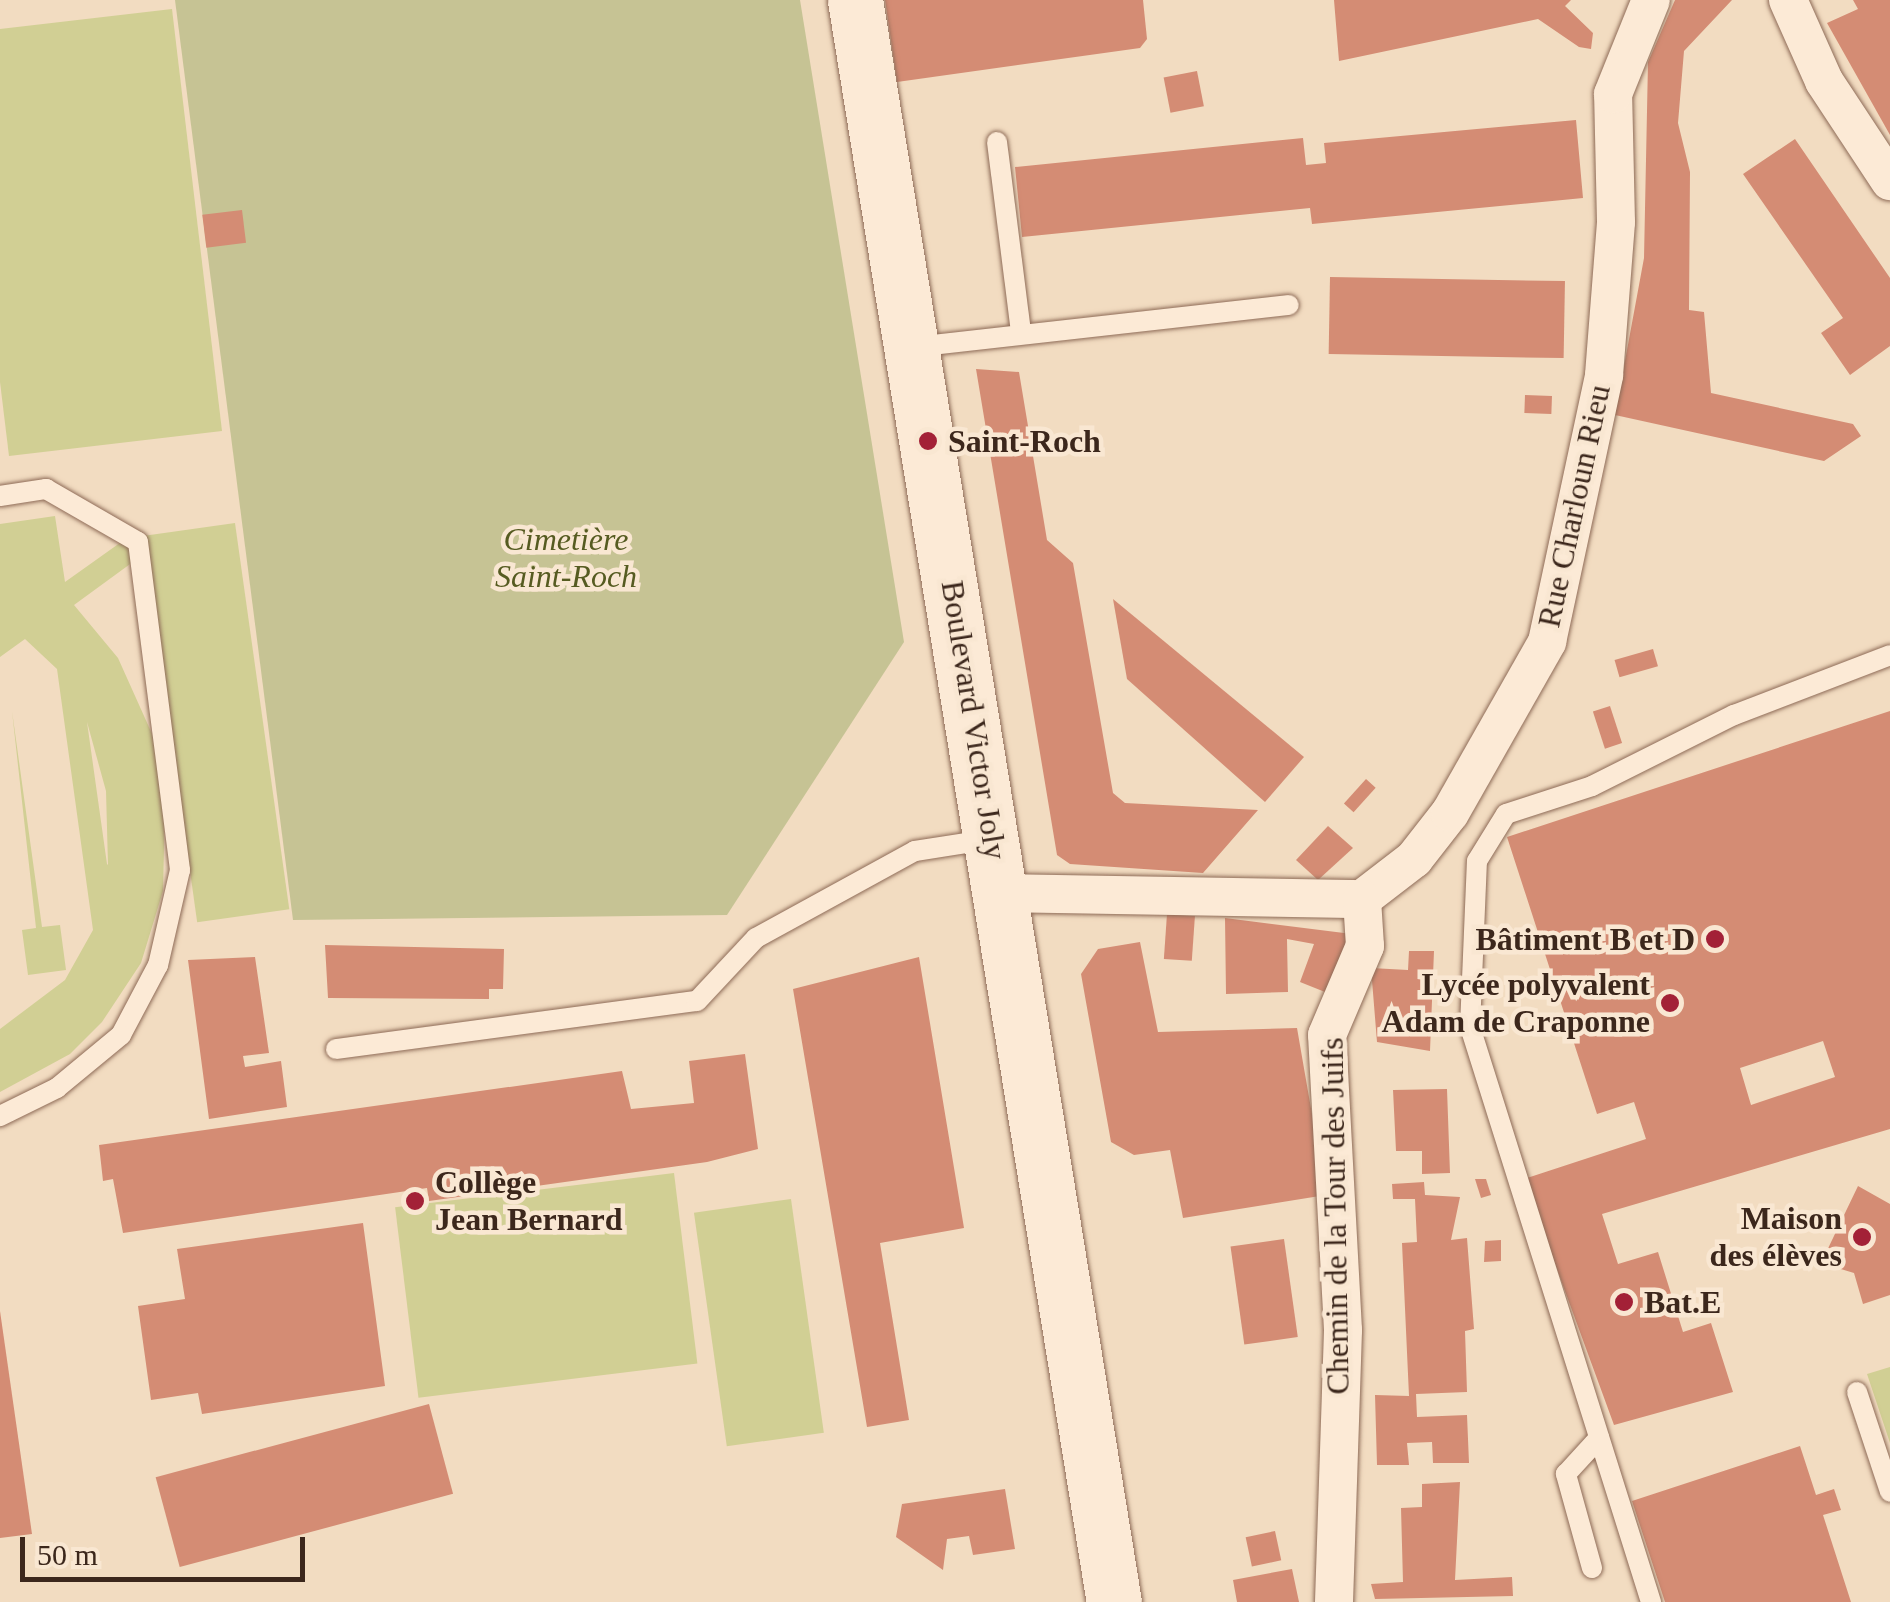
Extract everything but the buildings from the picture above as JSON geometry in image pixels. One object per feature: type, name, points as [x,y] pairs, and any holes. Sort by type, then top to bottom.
[{"type":"main road","name":"Boulevard Victor Joly","points":[[855,0],[1092,1440],[1114,1602]]},
{"type":"main road","name":"Boulevard Victor Joly","points":[[1092,1440],[1132,1514],[1149,1602]]},
{"type":"street","name":"Rue Charloun Rieu","points":[[1362,899],[1414,859],[1450,813],[1547,642],[1604,375],[1616,222],[1613,94],[1630,66],[1651,0]]},
{"type":"street","points":[[1788,0],[1824,81],[1890,181]]},
{"type":"street","points":[[1002,892],[1362,899]]},
{"type":"street","name":"Chemin de la Tour des Juifs","points":[[1334,1602],[1343,1330],[1327,1036],[1365,946],[1362,899]]},
{"type":"lane","points":[[997,142],[1021,332]]},
{"type":"lane","points":[[912,347],[1290,304]]},
{"type":"lane","points":[[0,496],[46,489],[138,542],[180,870],[158,965],[121,1035],[56,1088],[0,1116]]},
{"type":"lane","points":[[1651,1602],[1470,1026],[1477,861],[1506,814],[1592,786],[1734,715],[1890,655]]},
{"type":"lane","points":[[336,1049],[697,1001],[756,938],[915,852],[993,839]]},
{"type":"lane","points":[[1856,1392],[1890,1492]]},
{"type":"lane","points":[[1592,1568],[1566,1474],[1599,1438]]},
{"type":"shaded area","points":[[172,9],[222,431],[9,456],[0,382],[0,29]]},
{"type":"shaded area","points":[[55,516],[65,582],[124,540],[137,559],[74,605],[118,658],[153,736],[165,804],[163,891],[141,963],[102,1022],[70,1054],[0,1092],[0,1029],[65,980],[93,930],[57,669],[25,639],[0,657],[0,524]],"holes":[[[87,722],[106,791],[108,865]]]},
{"type":"shaded area","points":[[235,523],[289,909],[197,922],[143,536]]},
{"type":"shaded area","points":[[12,711],[42,927],[60,925],[66,970],[28,975],[22,930],[36,928]]},
{"type":"shaded area","points":[[674,1173],[697,1364],[418,1398],[395,1207]]},
{"type":"shaded area","points":[[791,1199],[824,1433],[727,1446],[694,1213]]},
{"type":"shaded area","points":[[1890,1367],[1890,1443],[1867,1374]]},
{"type":"green space","name":"Cimetière Saint-Roch","points":[[175,0],[800,0],[904,642],[727,915],[293,920]]},
{"type":"place","name":"Saint-Roch","points":[[928,441]]},
{"type":"place","name":"Bâtiment B et D","points":[[1715,939]]},
{"type":"place","name":"Lycée polyvalent Adam de Craponne","points":[[1670,1003]]},
{"type":"place","name":"Collège Jean Bernard","points":[[415,1201]]},
{"type":"place","name":"Maison des élèves","points":[[1862,1237]]},
{"type":"place","name":"Bat.E","points":[[1624,1302]]}]
